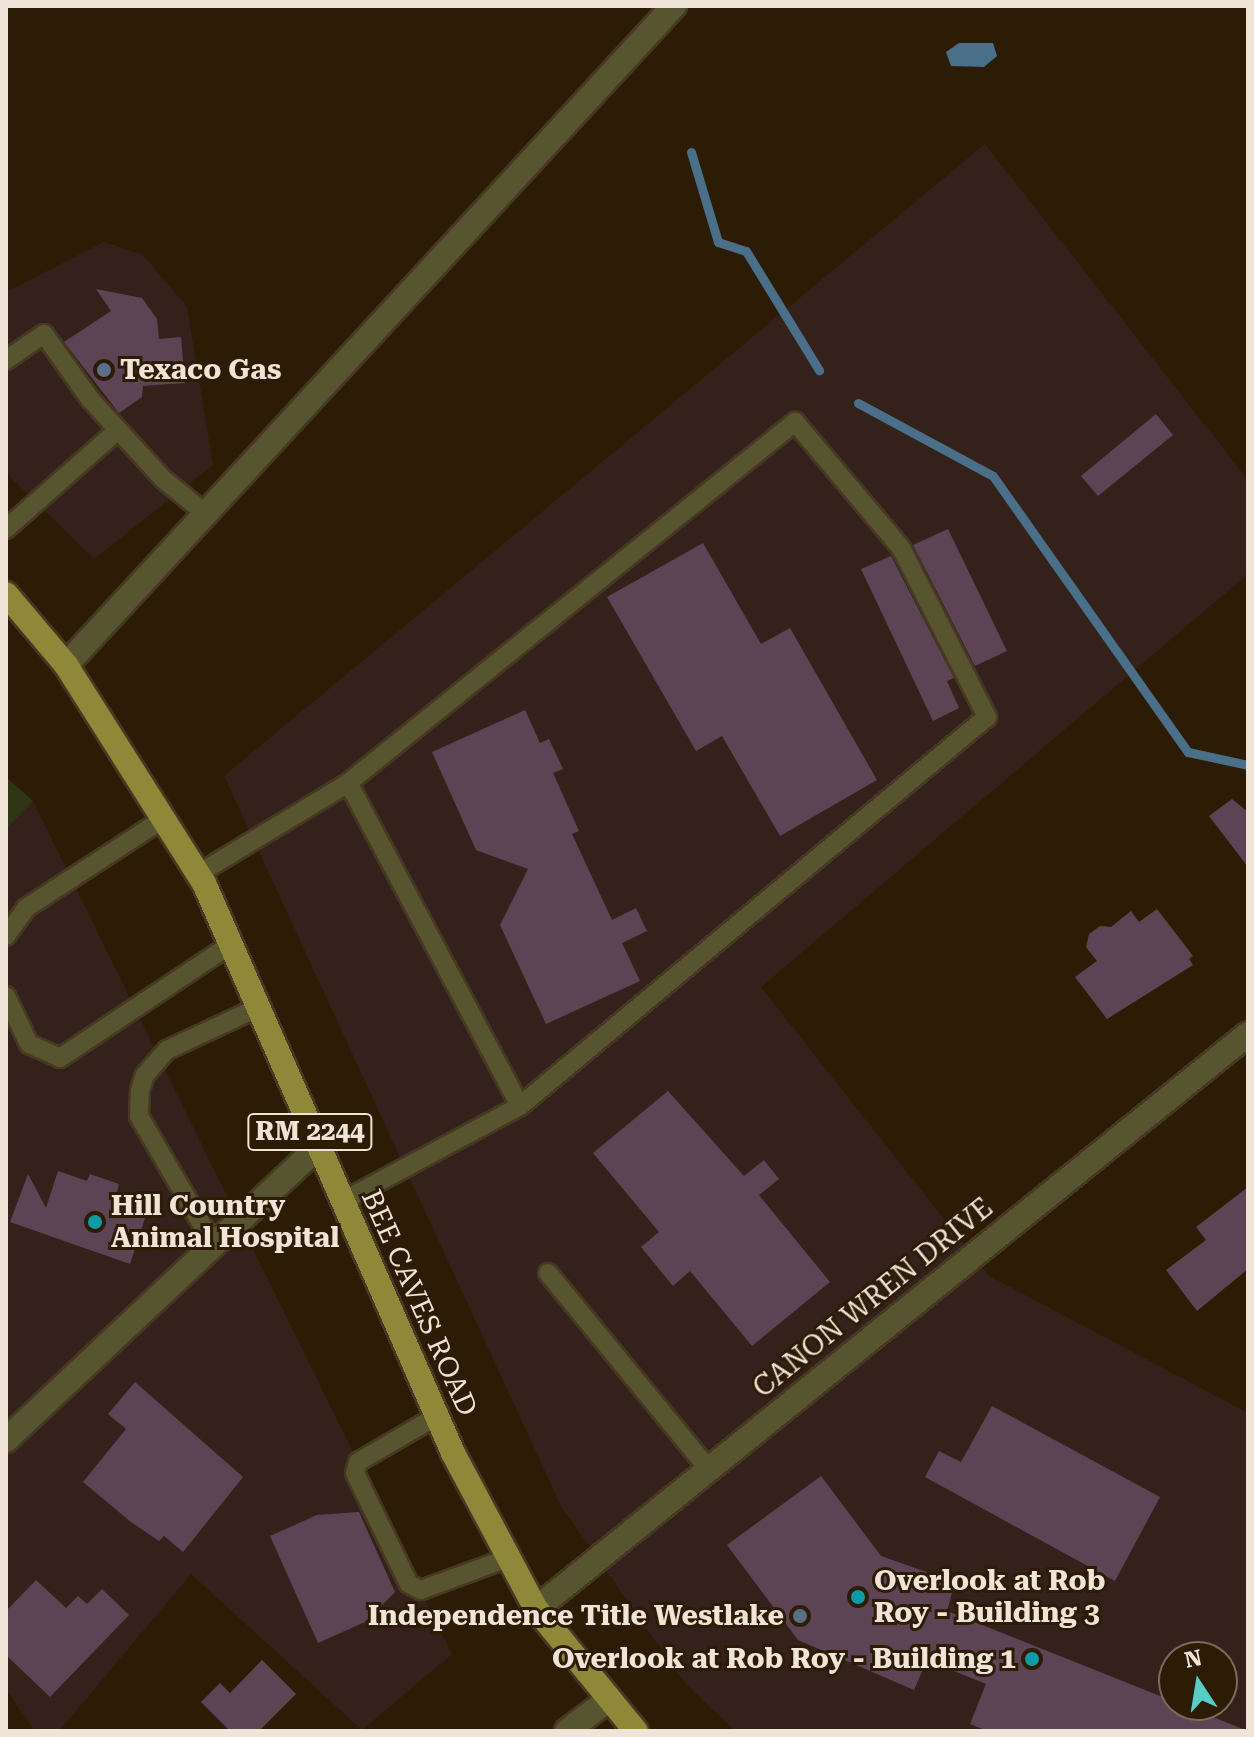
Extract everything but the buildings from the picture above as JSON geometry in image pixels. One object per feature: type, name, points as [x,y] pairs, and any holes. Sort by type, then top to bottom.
[{"type":"main road","name":"BEE CAVES ROAD","points":[[6,594],[66,665],[198,874],[437,1416],[508,1558],[536,1609],[607,1701],[636,1731]]},
{"type":"street","points":[[66,665],[674,6]]},
{"type":"street","name":"CANON WREN DRIVE","points":[[536,1609],[1248,1034]]},
{"type":"street","points":[[6,1440],[317,1148]]},
{"type":"street","points":[[567,1731],[607,1701]]},
{"type":"lane","points":[[6,360],[44,334],[118,430],[163,479],[206,514]]},
{"type":"lane","points":[[198,874],[348,783],[795,422],[901,548],[987,717],[520,1106],[341,1202]]},
{"type":"lane","points":[[6,529],[118,430]]},
{"type":"lane","points":[[348,783],[520,1106]]},
{"type":"lane","points":[[6,936],[26,908],[163,819]]},
{"type":"lane","points":[[6,996],[29,1044],[60,1058],[230,945]]},
{"type":"lane","points":[[214,1245],[139,1116],[140,1090],[145,1075],[167,1050],[257,1008]]},
{"type":"lane","points":[[548,1273],[709,1470]]},
{"type":"lane","points":[[437,1416],[358,1462],[355,1473],[409,1584],[421,1590],[508,1558]]},
{"type":"shaded area","points":[[985,144],[1248,480],[1248,574],[761,987],[989,1276],[1248,1413],[1248,1731],[735,1731],[684,1682],[561,1506],[224,776]]},
{"type":"shaded area","points":[[104,242],[143,255],[187,307],[213,465],[94,559],[6,473],[6,292]]},
{"type":"shaded area","points":[[33,801],[452,1654],[362,1730],[191,1574],[59,1731],[35,1731],[6,1689],[6,829]]},
{"type":"green space","points":[[6,777],[33,801],[6,829]]},
{"type":"water","points":[[959,43],[993,43],[997,56],[984,67],[951,66],[946,52]]},
{"type":"waterway","points":[[691,152],[718,242],[746,251],[819,370]]},
{"type":"waterway","points":[[858,403],[993,476],[1188,752],[1248,765]]},
{"type":"place","name":"Texaco Gas","points":[[104,370]]},
{"type":"place","name":"Hill Country Animal Hospital","points":[[95,1222]]},
{"type":"place","name":"Overlook at Rob Roy - Building 3","points":[[858,1597]]},
{"type":"place","name":"Independence Title Westlake","points":[[800,1616]]},
{"type":"place","name":"Overlook at Rob Roy - Building 1","points":[[1032,1659]]}]
